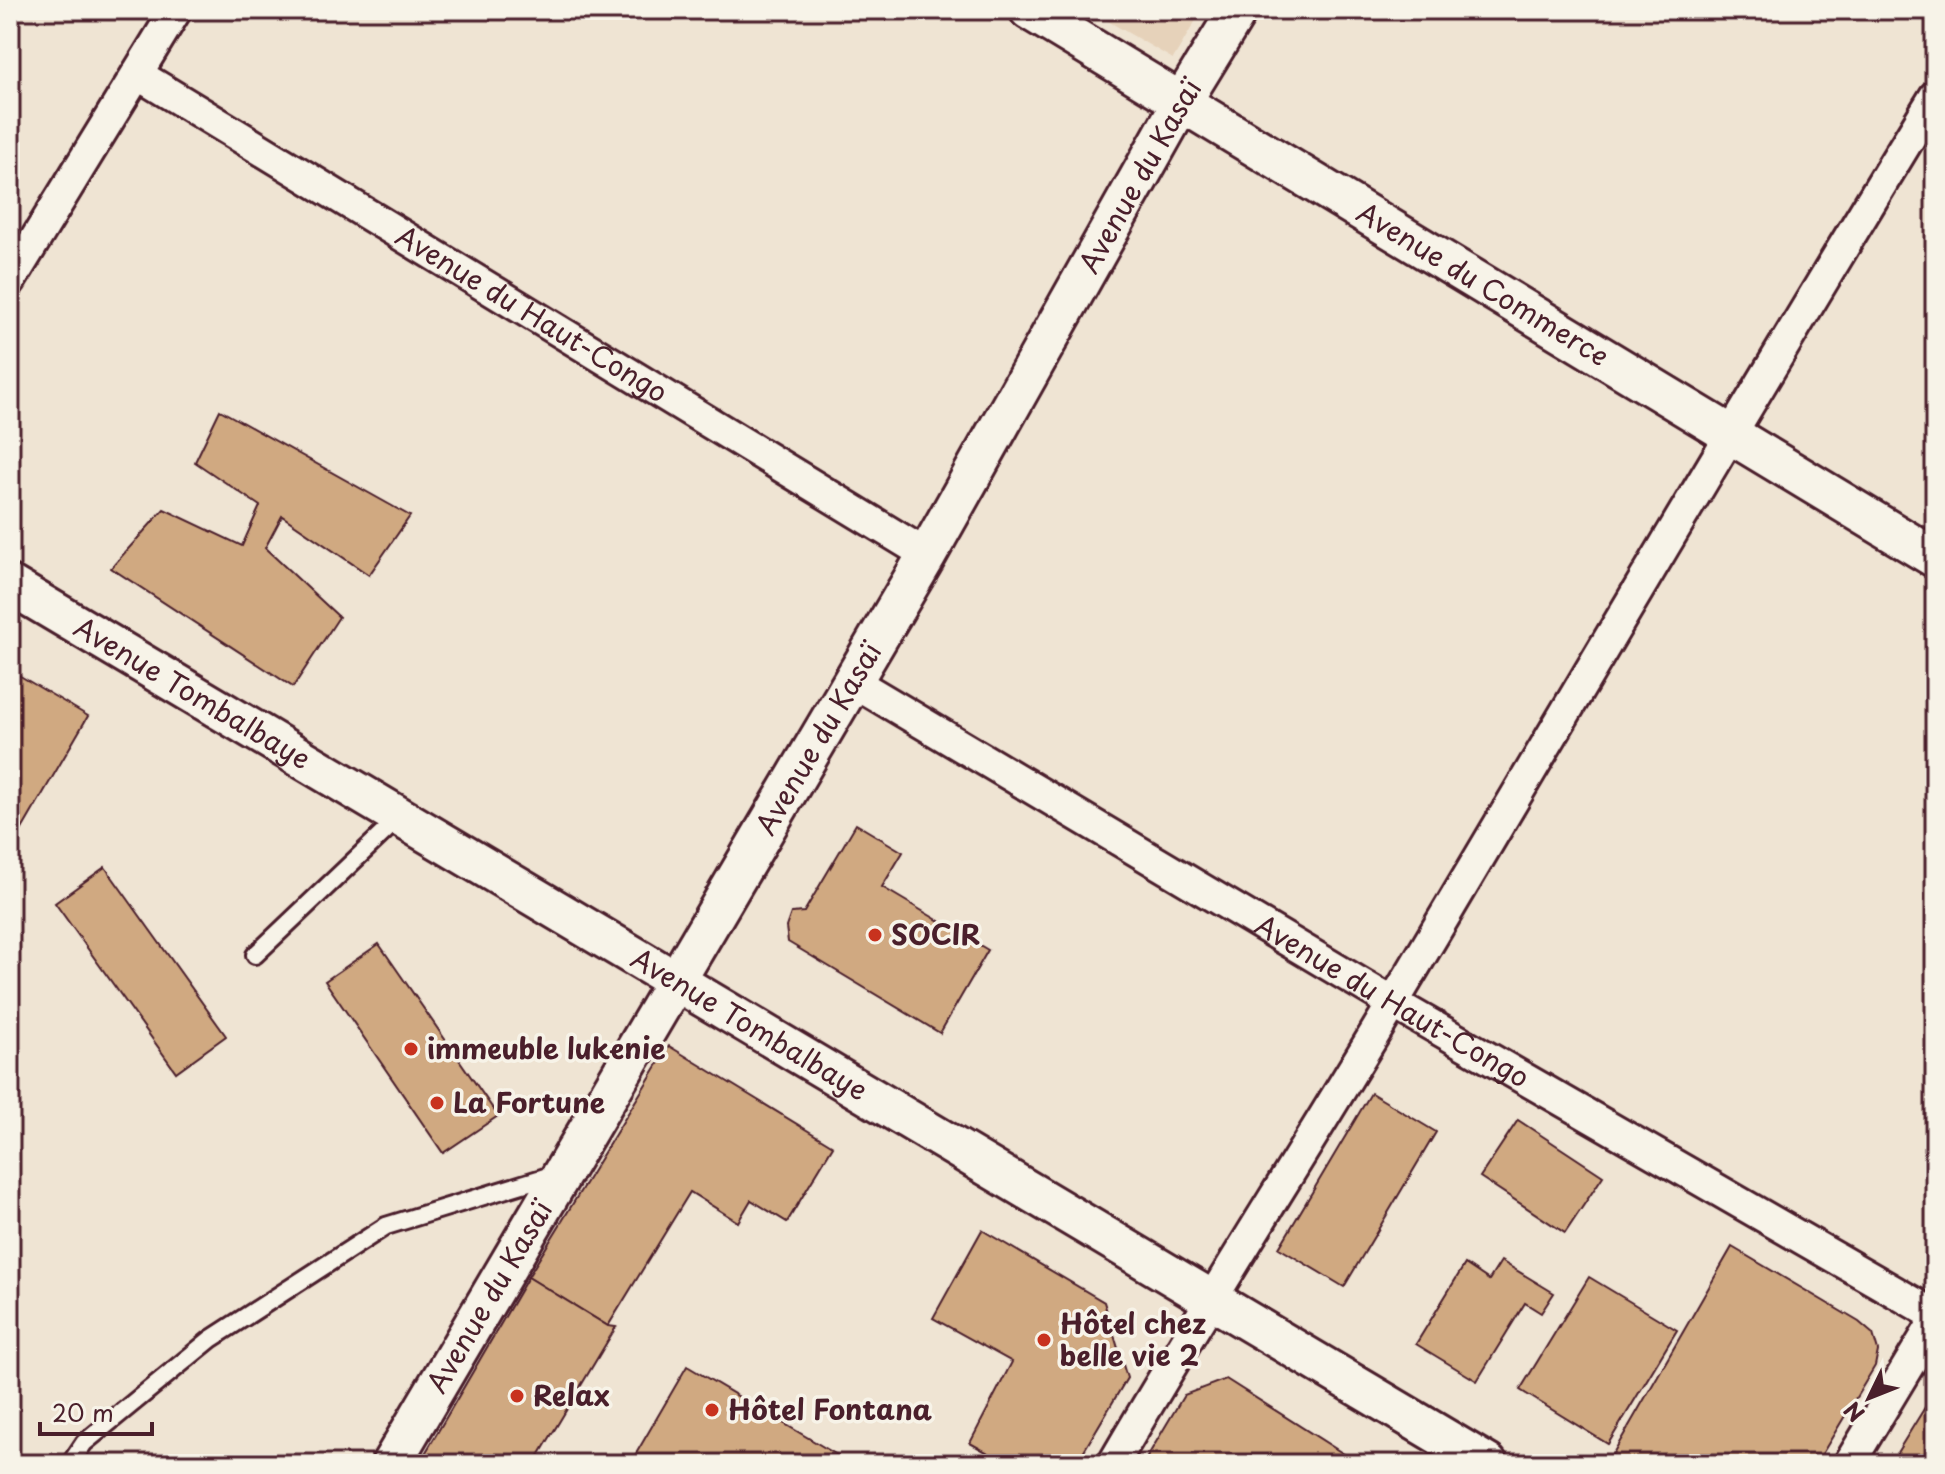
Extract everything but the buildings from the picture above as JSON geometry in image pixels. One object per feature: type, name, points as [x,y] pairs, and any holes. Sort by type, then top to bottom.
[{"type":"street","points":[[10,281],[176,10]]},
{"type":"street","name":"Avenue du Commerce","points":[[1029,10],[1730,430],[1935,558]]},
{"type":"street","name":"Avenue du Kasaï","points":[[391,1464],[927,555],[1181,103],[1238,10]]},
{"type":"street","name":"Avenue du Haut-Congo","points":[[137,74],[927,555]]},
{"type":"street","points":[[1113,1464],[1208,1301],[1393,1003],[1730,430],[1935,96]]},
{"type":"street","name":"Avenue Tombalbaye","points":[[10,585],[1208,1301],[1488,1464]]},
{"type":"street","name":"Avenue du Haut-Congo","points":[[852,681],[1393,1003],[1935,1318]]},
{"type":"street","points":[[1849,1464],[1935,1318]]},
{"type":"lane","points":[[255,955],[400,817]]},
{"type":"lane","points":[[70,1464],[84,1443],[211,1339],[386,1226],[562,1171]]},
{"type":"shaded area","points":[[1089,10],[1202,10],[1173,59]]},
{"type":"place","name":"SOCIR","points":[[875,935]]},
{"type":"place","name":"immeuble lukenie","points":[[411,1049]]},
{"type":"place","name":"La Fortune","points":[[437,1103]]},
{"type":"place","name":"Hôtel chez belle vie 2","points":[[1044,1340]]},
{"type":"place","name":"Relax","points":[[517,1396]]},
{"type":"place","name":"Hôtel Fontana","points":[[712,1410]]}]
